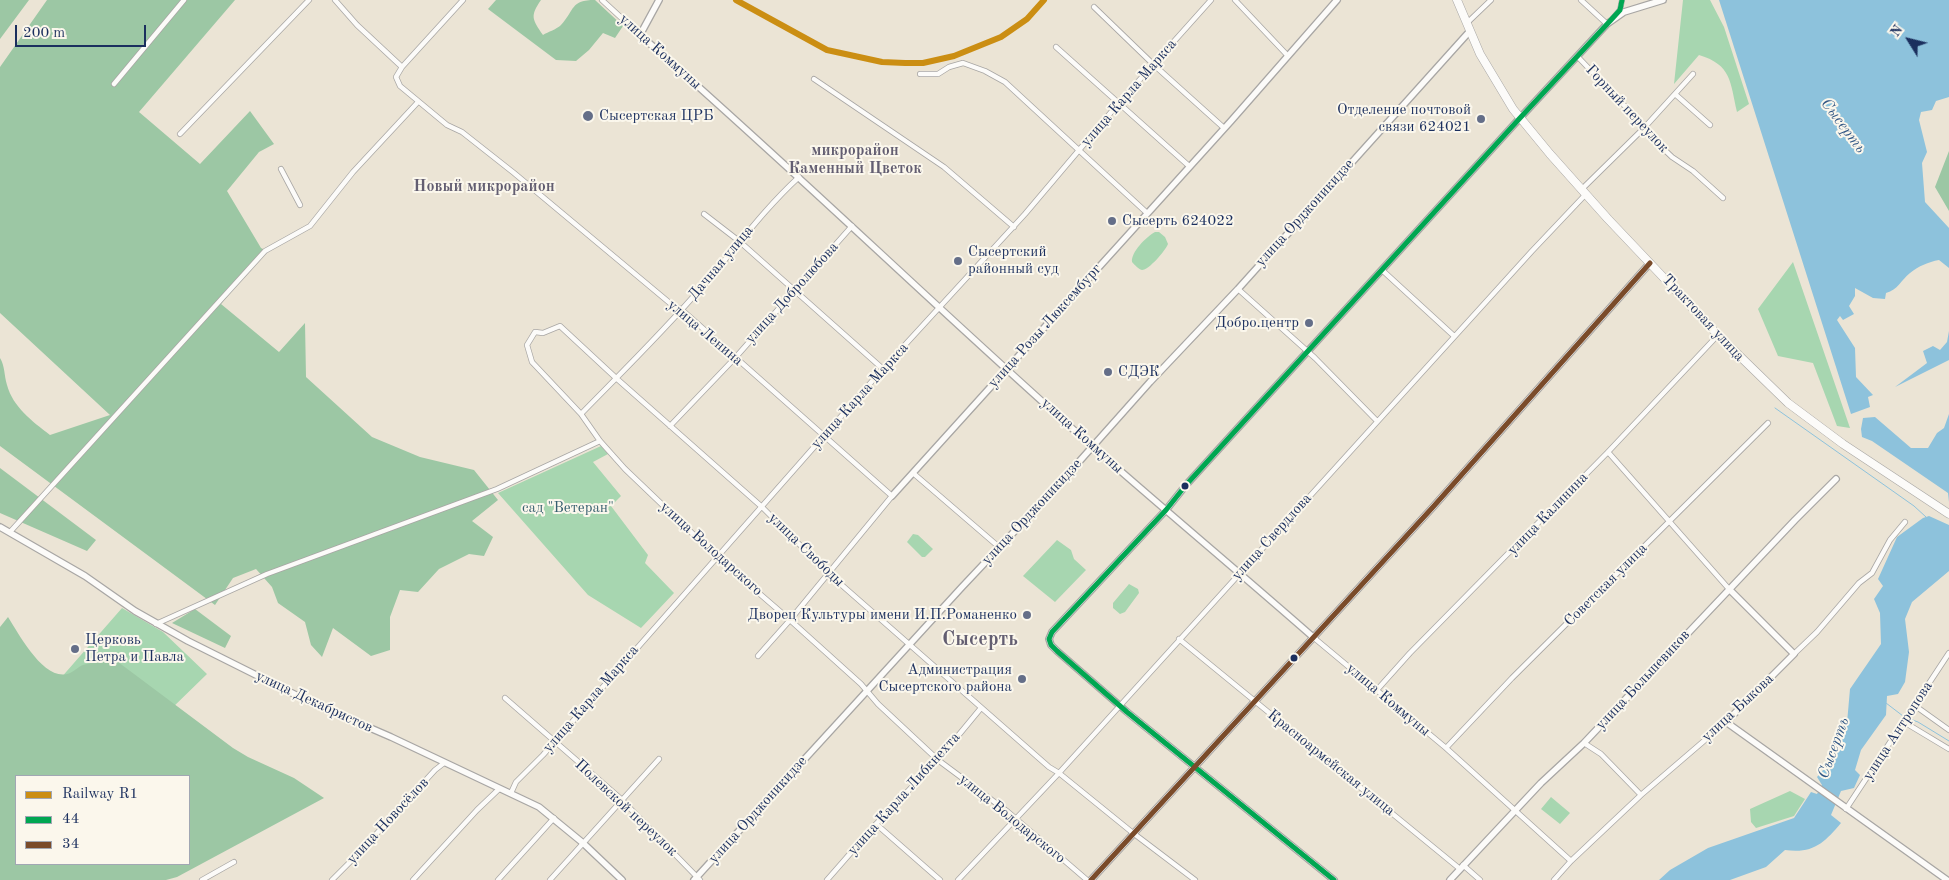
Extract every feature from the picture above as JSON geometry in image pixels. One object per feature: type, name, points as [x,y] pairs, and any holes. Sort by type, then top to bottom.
[{"type":"main road","name":"Трактовая улица","points":[[1457,0],[1468,28],[1496,82],[1520,118],[1584,191],[1718,335],[1788,403],[1843,444],[1949,514]]},
{"type":"main road","points":[[1091,880],[1445,493],[1650,263]]},
{"type":"street","points":[[114,84],[184,0]]},
{"type":"street","points":[[180,134],[309,0]]},
{"type":"street","points":[[335,0],[357,26],[402,67],[463,0]]},
{"type":"street","name":"улица Коммуны","points":[[602,0],[1093,447],[1240,572],[1313,638],[1446,748],[1571,861]]},
{"type":"street","points":[[640,35],[659,0]]},
{"type":"street","points":[[1094,0],[1095,8],[1154,65],[1224,128]]},
{"type":"street","name":"улица Карла Маркса","points":[[511,793],[516,782],[883,369],[1014,227],[1118,104],[1211,0]]},
{"type":"street","points":[[1235,0],[1288,56]]},
{"type":"street","name":"улица Розы Люксембург","points":[[758,656],[913,472],[1337,0]]},
{"type":"street","points":[[1468,28],[1491,0]]},
{"type":"street","points":[[1581,0],[1608,23]]},
{"type":"street","points":[[1334,880],[1119,706],[1057,651],[1051,645],[1049,638],[1052,632],[1166,510],[1307,352],[1620,10],[1622,0]]},
{"type":"street","points":[[1608,23],[1624,12],[1663,0]]},
{"type":"street","name":"улица Орджоникидзе","points":[[697,879],[998,547],[1238,290],[1468,28]]},
{"type":"street","points":[[1056,47],[1189,166]]},
{"type":"street","name":"Горный переулок","points":[[1577,56],[1646,132],[1672,157],[1693,171],[1724,198]]},
{"type":"street","points":[[920,74],[938,74],[949,67],[963,63],[978,68],[1005,82],[1147,213]]},
{"type":"street","name":"улица Ленина","points":[[402,67],[396,77],[400,86],[418,102],[447,125],[462,132],[671,304],[682,310],[892,496]]},
{"type":"street","name":"улица Свердлова","points":[[958,880],[1059,773],[1584,191],[1692,74]]},
{"type":"street","points":[[814,79],[944,166],[1014,227]]},
{"type":"street","points":[[1675,94],[1710,125]]},
{"type":"street","points":[[10,532],[265,251],[310,226],[353,172],[418,102]]},
{"type":"street","points":[[281,169],[300,205]]},
{"type":"street","name":"Дачная улица","points":[[581,414],[682,310],[784,190],[799,178]]},
{"type":"street","points":[[704,214],[739,241],[883,369]]},
{"type":"street","name":"улица Добролюбова","points":[[670,426],[735,358],[852,226]]},
{"type":"street","points":[[1382,270],[1454,336]]},
{"type":"street","points":[[1238,290],[1307,352],[1377,421]]},
{"type":"street","name":"улица Свободы","points":[[535,332],[544,333],[560,326],[762,507],[828,573],[981,708],[1050,767],[1195,880]]},
{"type":"street","name":"улица Володарского","points":[[535,332],[527,345],[532,362],[581,414],[600,441],[625,469],[717,557],[867,690],[878,704],[938,760],[1016,819],[1087,880]]},
{"type":"street","name":"улица Калинина","points":[[1376,691],[1410,653],[1608,452],[1718,335]]},
{"type":"street","name":"Советская улица","points":[[1446,748],[1512,678],[1768,423]]},
{"type":"street","points":[[156,624],[267,574],[497,489],[600,441]]},
{"type":"street","points":[[1608,452],[1729,589],[1794,654]]},
{"type":"street","points":[[913,472],[998,547]]},
{"type":"street","name":"улица Большевиков","points":[[1450,880],[1541,783],[1584,743],[1836,479]]},
{"type":"street","name":"улица Быкова","points":[[1554,880],[1571,861],[1642,795],[1726,722],[1817,632],[1859,583],[1872,573],[1890,540],[1905,522]]},
{"type":"street","name":"улица Декабристов","points":[[0,527],[85,576],[156,624],[308,701],[391,737],[540,807],[583,843],[622,880]]},
{"type":"street","name":"Красноармейская улица","points":[[1179,639],[1255,702],[1480,880]]},
{"type":"street","name":"улица Антропова","points":[[1846,809],[1949,653]]},
{"type":"street","name":"Полевской переулок","points":[[506,698],[622,799],[692,870],[697,879]]},
{"type":"street","points":[[1914,706],[1949,730]]},
{"type":"street","name":"улица Карла Либкнехта","points":[[826,880],[876,824],[938,760],[981,708]]},
{"type":"street","points":[[1726,722],[1947,880]]},
{"type":"street","points":[[1904,722],[1949,749]]},
{"type":"street","points":[[1584,743],[1602,754],[1642,795]]},
{"type":"street","points":[[550,880],[660,759]]},
{"type":"street","name":"улица Новосёлов","points":[[332,880],[444,763]]},
{"type":"street","points":[[413,880],[477,810],[499,789]]},
{"type":"street","points":[[498,880],[554,818]]},
{"type":"street","points":[[876,824],[940,880]]},
{"type":"street","points":[[202,880],[234,862]]},
{"type":"green space","points":[[0,0],[29,0],[0,39]]},
{"type":"green space","points":[[47,0],[235,0],[139,112],[200,164],[250,111],[274,144],[259,152],[227,191],[261,248],[265,250],[221,304],[279,352],[305,323],[306,377],[372,437],[420,457],[474,470],[498,500],[472,521],[493,537],[484,556],[469,554],[439,569],[418,592],[400,590],[390,617],[390,650],[371,656],[333,628],[322,657],[311,645],[305,622],[278,603],[272,587],[256,569],[233,578],[215,605],[0,446],[0,358],[4,367],[7,385],[18,407],[50,435],[110,415],[0,313],[0,67]]},
{"type":"green space","points":[[496,0],[541,0],[535,10],[534,18],[536,25],[543,35],[561,25],[577,4],[587,0],[595,0],[623,26],[615,38],[603,33],[589,50],[576,61],[556,60],[488,9]]},
{"type":"green space","points":[[1683,0],[1710,0],[1724,27],[1749,104],[1737,112],[1728,76],[1718,64],[1710,59],[1699,55],[1674,84]]},
{"type":"green space","points":[[1949,151],[1949,211],[1935,187]]},
{"type":"green space","points":[[1155,232],[1159,232],[1165,237],[1168,244],[1153,264],[1142,270],[1132,262],[1132,258],[1136,249],[1147,237]]},
{"type":"green space","points":[[1793,262],[1850,428],[1837,426],[1813,363],[1778,356],[1758,309]]},
{"type":"green space","name":"сад \"Ветеран\"","points":[[601,446],[608,454],[593,462],[621,496],[611,506],[648,555],[645,563],[674,593],[641,628],[588,595],[498,493]]},
{"type":"green space","points":[[0,468],[96,540],[87,551],[0,513]]},
{"type":"green space","points":[[913,534],[918,535],[933,549],[925,557],[922,557],[907,542]]},
{"type":"green space","points":[[1057,540],[1071,550],[1074,559],[1086,570],[1055,602],[1023,576]]},
{"type":"green space","points":[[1129,584],[1138,589],[1139,593],[1125,612],[1120,614],[1113,608],[1113,603]]},
{"type":"green space","points":[[122,608],[163,632],[207,674],[168,712],[25,719]]},
{"type":"green space","points":[[195,609],[231,636],[225,648],[172,623]]},
{"type":"green space","points":[[8,617],[34,656],[51,671],[61,674],[70,673],[81,666],[92,663],[118,662],[233,748],[294,778],[324,798],[177,877],[166,880],[0,880],[0,627]]},
{"type":"green space","points":[[1790,791],[1805,799],[1794,816],[1756,828],[1751,822],[1750,809]]},
{"type":"green space","points":[[1551,797],[1570,813],[1560,824],[1541,809]]},
{"type":"water","points":[[1719,0],[1949,0],[1949,97],[1936,101],[1932,110],[1921,112],[1919,120],[1927,152],[1922,163],[1925,202],[1949,228],[1949,268],[1939,260],[1917,268],[1894,290],[1886,293],[1885,299],[1873,298],[1855,288],[1855,296],[1849,306],[1854,314],[1843,320],[1840,316],[1837,320],[1855,348],[1856,377],[1873,395],[1868,397],[1870,407],[1851,414]]},
{"type":"water","points":[[1949,331],[1949,360],[1895,387],[1927,363],[1923,351],[1933,346],[1940,350],[1947,342]]},
{"type":"water","points":[[1949,414],[1949,502],[1948,493],[1872,441],[1862,437],[1863,418],[1875,417],[1911,448],[1928,448],[1937,433],[1944,428]]},
{"type":"water","points":[[1929,516],[1949,525],[1949,571],[1912,602],[1905,619],[1909,652],[1905,682],[1898,694],[1887,696],[1886,715],[1861,750],[1855,770],[1860,775],[1854,788],[1841,791],[1831,815],[1841,823],[1817,846],[1795,851],[1785,850],[1766,867],[1730,880],[1659,880],[1670,870],[1708,848],[1794,818],[1811,792],[1817,794],[1822,785],[1817,777],[1824,769],[1847,723],[1850,689],[1881,644],[1880,613],[1874,599],[1883,586],[1878,579],[1897,537],[1923,518]]},
{"type":"waterway","points":[[1775,408],[1914,506],[1926,517]]},
{"type":"waterway","points":[[1886,703],[1903,716]]},
{"type":"waterway","points":[[1910,719],[1949,741]]},
{"type":"rail line","name":"R1","points":[[736,0],[827,50],[882,62],[905,63],[923,63],[954,56],[1001,37],[1027,19],[1044,0]]},
{"type":"transit line","name":"44","points":[[1334,880],[1127,712],[1057,651],[1051,645],[1049,639],[1052,632],[1166,510],[1186,485],[1620,10],[1622,0]]},
{"type":"transit line","name":"34","points":[[1091,880],[1433,507],[1650,263]]},
{"type":"place","name":"Сысертская ЦРБ","points":[[588,116]]},
{"type":"place","name":"Отделение почтовой связи 624021","points":[[1481,119]]},
{"type":"place","name":"Сысерть 624022","points":[[1112,221]]},
{"type":"place","name":"Сысертский районный суд","points":[[958,261]]},
{"type":"place","name":"Добро.центр","points":[[1309,323]]},
{"type":"place","name":"СДЭК","points":[[1108,372]]},
{"type":"place","name":"Дворец Культуры имени И.П.Романенко","points":[[1027,615]]},
{"type":"place","name":"Церковь Петра и Павла","points":[[75,649]]},
{"type":"place","name":"Администрация Сысертского района","points":[[1022,679]]},
{"type":"district","name":"микрорайон Каменный Цветок","points":[[855,160]]},
{"type":"district","name":"Новый микрорайон","points":[[484,187]]},
{"type":"district","name":"Сысерть","points":[[980,640]]}]
